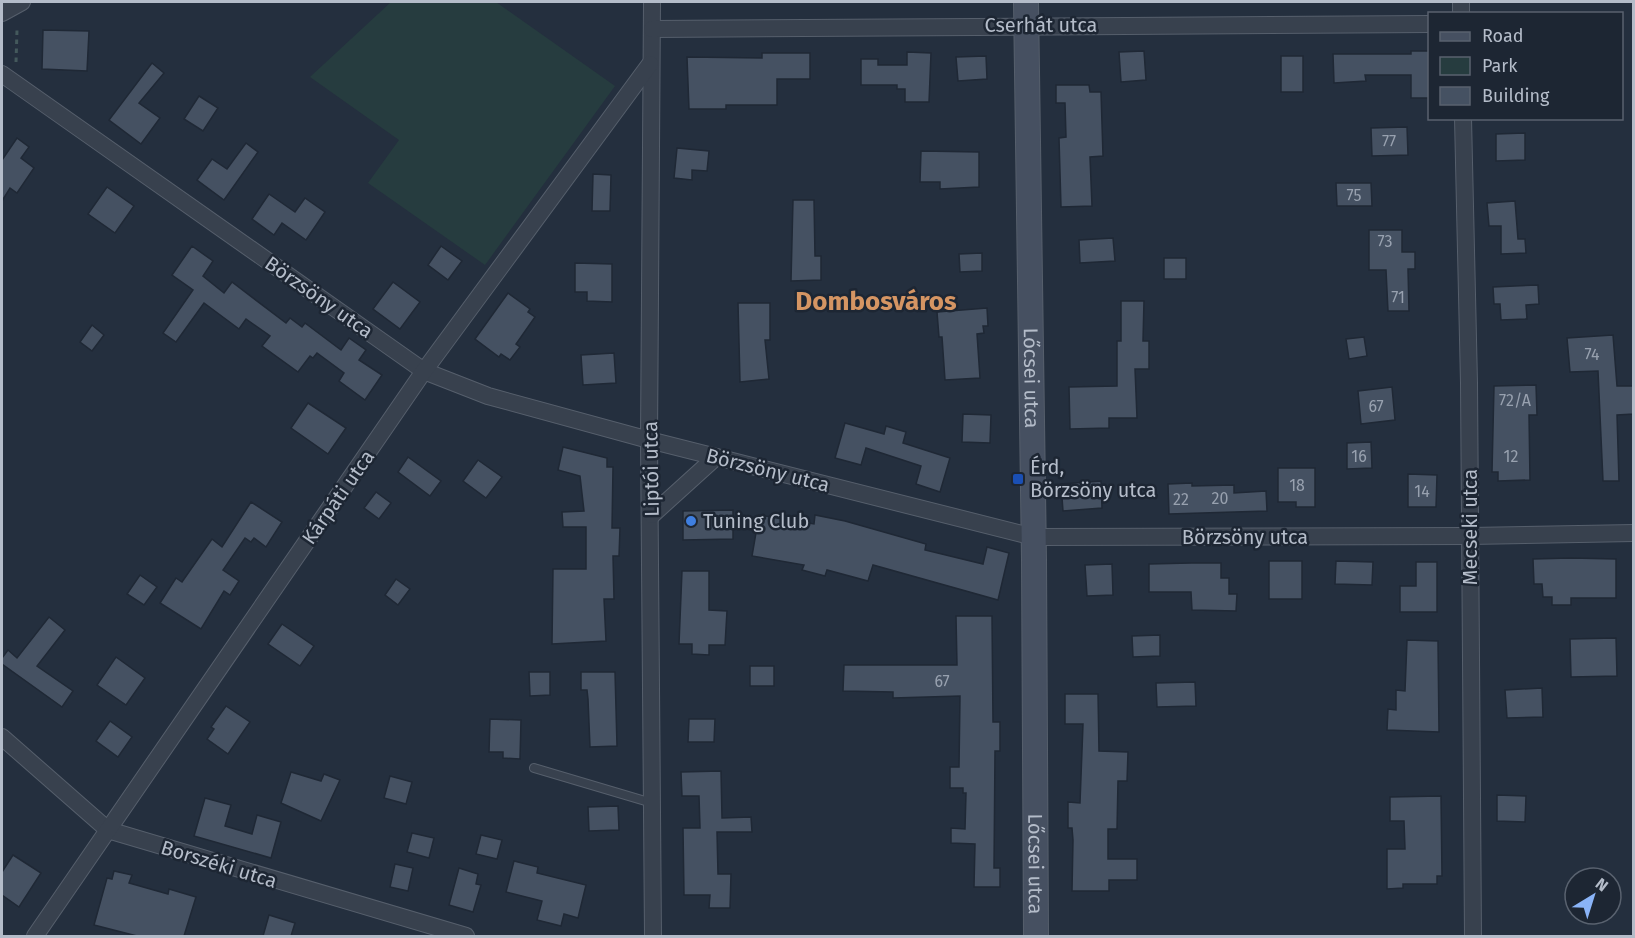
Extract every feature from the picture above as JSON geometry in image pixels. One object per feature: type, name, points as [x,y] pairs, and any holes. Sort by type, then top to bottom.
[{"type":"street","points":[[2,13],[22,2]]},
{"type":"street","name":"Liptói utca","points":[[652,2],[649,440],[652,515],[653,936]]},
{"type":"street","name":"Cserhát utca","points":[[652,29],[1027,13],[1428,24]]},
{"type":"street","name":"Lőcsei utca","points":[[1027,13],[1034,537],[1036,936]]},
{"type":"street","name":"Kárpáti utca","points":[[35,936],[424,371],[650,64]]},
{"type":"street","name":"Börzsöny utca","points":[[2,74],[424,371],[488,396],[649,440],[1034,537],[1470,536],[1634,533]]},
{"type":"street","name":"Mecseki utca","points":[[1463,120],[1470,536],[1473,936]]},
{"type":"street","points":[[652,515],[716,457]]},
{"type":"street","name":"Borszéki utca","points":[[2,737],[108,830],[466,936]]},
{"type":"lane","points":[[534,768],[652,803]]},
{"type":"path","points":[[16,85],[17,30]]},
{"type":"green space","points":[[391,2],[496,2],[615,86],[485,265],[368,183],[399,140],[310,77]]},
{"type":"building","points":[[43,30],[89,31],[87,71],[42,69]]},
{"type":"building","points":[[1144,51],[1146,80],[1121,82],[1119,52]]},
{"type":"building","points":[[1411,51],[1428,51],[1428,98],[1411,98],[1411,75],[1365,75],[1366,81],[1334,83],[1333,54],[1411,54]]},
{"type":"building","points":[[907,52],[931,53],[929,102],[905,102],[905,89],[897,89],[897,85],[861,85],[861,59],[878,59],[878,65],[907,65]]},
{"type":"building","points":[[762,53],[810,53],[810,79],[777,79],[777,105],[726,105],[726,109],[689,109],[687,57],[762,58]]},
{"type":"building","points":[[986,56],[987,79],[958,81],[956,57]]},
{"type":"building","points":[[1281,56],[1303,56],[1303,92],[1281,92]]},
{"type":"building","points":[[152,63],[164,73],[139,103],[160,118],[141,144],[109,120]]},
{"type":"building","points":[[1056,85],[1089,85],[1090,92],[1101,92],[1103,156],[1090,157],[1092,206],[1061,207],[1059,138],[1066,137],[1065,103],[1056,103]]},
{"type":"building","points":[[199,96],[218,108],[203,131],[184,119]]},
{"type":"building","points":[[1407,127],[1408,155],[1372,156],[1371,128]]},
{"type":"building","points":[[1525,133],[1525,160],[1496,161],[1496,134]]},
{"type":"building","points":[[17,138],[29,147],[21,158],[34,168],[17,193],[10,188],[2,201],[2,160]]},
{"type":"building","points":[[246,143],[258,152],[224,200],[197,180],[212,159],[227,169]]},
{"type":"building","points":[[677,148],[709,151],[707,171],[692,170],[692,180],[674,178]]},
{"type":"building","points":[[921,151],[979,152],[979,187],[940,189],[940,182],[920,182]]},
{"type":"building","points":[[593,174],[611,175],[610,211],[592,211]]},
{"type":"building","points":[[1336,183],[1371,183],[1372,206],[1337,206]]},
{"type":"building","points":[[107,187],[134,206],[115,233],[88,214]]},
{"type":"building","points":[[269,194],[295,212],[305,198],[325,212],[306,240],[282,223],[274,235],[252,219]]},
{"type":"building","points":[[793,200],[814,200],[815,256],[821,256],[821,280],[791,281]]},
{"type":"building","points":[[1515,201],[1518,239],[1525,239],[1526,253],[1501,254],[1501,226],[1489,226],[1487,203]]},
{"type":"building","points":[[1369,230],[1402,230],[1402,252],[1415,252],[1415,269],[1408,269],[1409,311],[1388,311],[1386,270],[1369,270]]},
{"type":"building","points":[[1113,238],[1115,261],[1080,263],[1079,240]]},
{"type":"building","points":[[192,246],[213,261],[203,276],[224,293],[232,282],[286,323],[290,318],[302,327],[305,323],[341,350],[349,338],[366,350],[359,360],[382,375],[365,400],[339,381],[344,373],[317,353],[313,358],[310,356],[298,372],[262,346],[270,336],[246,319],[239,329],[204,303],[176,342],[163,333],[193,290],[172,275]]},
{"type":"building","points":[[441,246],[462,261],[448,280],[428,265]]},
{"type":"building","points":[[982,253],[982,271],[960,272],[959,254]]},
{"type":"building","points":[[1164,258],[1186,258],[1186,279],[1164,279]]},
{"type":"building","points":[[575,263],[612,264],[612,302],[587,301],[587,292],[575,292]]},
{"type":"building","points":[[393,282],[420,302],[400,329],[373,309]]},
{"type":"building","points":[[1538,285],[1539,304],[1526,305],[1527,319],[1501,320],[1500,304],[1494,304],[1493,287]]},
{"type":"building","points":[[508,293],[530,309],[528,312],[535,317],[516,344],[520,347],[510,360],[501,354],[499,357],[475,339]]},
{"type":"building","points":[[1121,301],[1144,301],[1143,341],[1149,341],[1149,369],[1135,369],[1137,418],[1109,418],[1109,428],[1070,429],[1069,387],[1117,386],[1117,341],[1121,341]]},
{"type":"building","points":[[738,303],[770,303],[770,340],[765,340],[769,379],[740,382]]},
{"type":"building","points":[[987,308],[988,326],[983,326],[984,333],[977,334],[980,378],[945,380],[942,337],[939,337],[937,312]]},
{"type":"building","points":[[92,325],[104,335],[92,351],[80,342]]},
{"type":"building","points":[[1613,335],[1617,386],[1634,386],[1634,414],[1617,415],[1619,481],[1603,481],[1598,371],[1570,372],[1567,338]]},
{"type":"building","points":[[1364,337],[1367,356],[1349,359],[1346,339]]},
{"type":"building","points":[[614,353],[616,383],[583,385],[581,355]]},
{"type":"building","points":[[1536,385],[1537,415],[1529,415],[1530,480],[1498,481],[1498,472],[1492,472],[1494,386]]},
{"type":"building","points":[[1392,387],[1395,420],[1361,424],[1358,391]]},
{"type":"building","points":[[308,403],[346,428],[328,454],[291,428]]},
{"type":"building","points":[[963,414],[991,415],[990,443],[962,442]]},
{"type":"building","points":[[845,423],[884,434],[886,426],[906,432],[903,443],[950,458],[940,492],[916,484],[921,466],[866,448],[861,465],[835,458]]},
{"type":"building","points":[[1371,442],[1372,468],[1347,469],[1347,443]]},
{"type":"building","points":[[563,447],[607,458],[607,467],[613,467],[612,528],[620,528],[619,556],[613,556],[614,599],[604,599],[606,641],[552,644],[553,569],[586,569],[586,527],[563,527],[562,512],[584,511],[580,476],[558,470]]},
{"type":"building","points":[[408,457],[441,481],[430,496],[398,472]]},
{"type":"building","points":[[478,460],[502,477],[486,498],[463,481]]},
{"type":"building","points":[[1278,468],[1315,468],[1315,507],[1296,507],[1296,502],[1278,502]]},
{"type":"building","points":[[1408,474],[1437,475],[1436,507],[1408,507]]},
{"type":"building","points":[[1101,481],[1102,508],[1063,511],[1061,484]]},
{"type":"building","points":[[1192,483],[1192,486],[1234,485],[1234,493],[1266,491],[1267,511],[1169,514],[1168,484]]},
{"type":"building","points":[[376,492],[391,503],[379,519],[364,508]]},
{"type":"building","points":[[251,502],[282,522],[266,547],[254,538],[251,542],[245,538],[223,570],[239,581],[230,595],[224,591],[201,629],[160,603],[176,578],[182,582],[212,539],[222,547]]},
{"type":"building","points":[[733,510],[733,539],[683,540],[683,511]]},
{"type":"building","points":[[759,515],[814,524],[815,515],[845,521],[926,544],[925,550],[983,564],[987,547],[1009,553],[998,600],[873,565],[868,581],[827,570],[825,576],[802,570],[804,565],[752,556]]},
{"type":"building","points":[[1533,559],[1616,559],[1616,598],[1571,598],[1571,605],[1552,605],[1552,597],[1543,597],[1542,584],[1534,584]]},
{"type":"building","points":[[1269,561],[1302,561],[1302,599],[1269,599]]},
{"type":"building","points":[[1336,561],[1373,562],[1372,585],[1335,584]]},
{"type":"building","points":[[1416,562],[1437,562],[1437,612],[1400,612],[1400,586],[1416,586]]},
{"type":"building","points":[[1221,563],[1221,578],[1229,578],[1229,594],[1237,594],[1236,611],[1192,610],[1191,592],[1149,592],[1149,564]]},
{"type":"building","points":[[1112,564],[1113,595],[1087,596],[1085,565]]},
{"type":"building","points":[[682,571],[709,571],[709,610],[727,611],[725,645],[709,645],[709,655],[692,654],[692,644],[679,644]]},
{"type":"building","points":[[140,575],[157,587],[144,605],[127,594]]},
{"type":"building","points":[[396,579],[410,589],[398,605],[385,595]]},
{"type":"building","points":[[956,616],[992,616],[993,722],[1000,722],[1000,751],[995,751],[994,868],[1000,868],[1000,887],[974,887],[975,844],[951,843],[951,828],[965,829],[966,793],[963,793],[963,788],[950,788],[950,767],[959,767],[960,696],[893,698],[893,692],[843,691],[844,665],[957,665]]},
{"type":"building","points":[[49,617],[65,630],[37,666],[73,691],[62,707],[2,664],[2,658],[8,650],[17,658]]},
{"type":"building","points":[[282,624],[314,646],[300,666],[268,644]]},
{"type":"building","points":[[1160,635],[1160,656],[1133,657],[1132,636]]},
{"type":"building","points":[[1616,638],[1617,676],[1571,677],[1570,639]]},
{"type":"building","points":[[1407,640],[1438,641],[1439,732],[1387,730],[1388,709],[1396,710],[1396,690],[1405,691]]},
{"type":"building","points":[[116,657],[145,678],[126,705],[97,685]]},
{"type":"building","points":[[750,666],[774,666],[774,686],[750,686]]},
{"type":"building","points":[[529,672],[550,672],[550,695],[530,696]]},
{"type":"building","points":[[581,672],[615,672],[617,746],[590,747],[587,690],[581,690]]},
{"type":"building","points":[[1195,682],[1196,706],[1157,707],[1156,683]]},
{"type":"building","points":[[1542,688],[1543,717],[1507,718],[1505,690]]},
{"type":"building","points":[[1065,694],[1098,694],[1099,751],[1128,752],[1127,781],[1118,781],[1117,829],[1108,829],[1108,859],[1137,859],[1137,880],[1109,880],[1109,891],[1072,891],[1073,840],[1072,828],[1068,828],[1068,802],[1080,803],[1083,724],[1065,724]]},
{"type":"building","points":[[226,706],[250,722],[228,754],[207,739],[214,729],[211,727]]},
{"type":"building","points":[[490,719],[521,720],[520,759],[503,758],[503,752],[489,752]]},
{"type":"building","points":[[689,719],[715,719],[714,742],[688,742]]},
{"type":"building","points":[[110,721],[132,737],[118,757],[96,741]]},
{"type":"building","points":[[721,771],[722,818],[751,817],[752,832],[717,832],[718,874],[731,874],[730,908],[709,908],[710,895],[684,895],[683,828],[700,828],[699,796],[682,796],[681,772]]},
{"type":"building","points":[[291,772],[321,781],[324,774],[340,780],[321,821],[281,803]]},
{"type":"building","points":[[390,776],[412,782],[406,804],[384,798]]},
{"type":"building","points":[[1497,795],[1526,796],[1525,822],[1497,821]]},
{"type":"building","points":[[1441,796],[1442,876],[1437,876],[1437,884],[1403,884],[1403,888],[1387,889],[1387,849],[1405,849],[1404,821],[1390,821],[1390,797]]},
{"type":"building","points":[[205,798],[231,805],[225,826],[252,834],[257,815],[281,822],[271,858],[194,836]]},
{"type":"building","points":[[618,806],[619,830],[589,831],[588,807]]},
{"type":"building","points":[[412,833],[434,838],[429,858],[407,852]]},
{"type":"building","points":[[481,835],[502,840],[497,859],[476,854]]},
{"type":"building","points":[[13,855],[41,873],[19,907],[2,895],[2,872]]},
{"type":"building","points":[[514,861],[538,867],[537,873],[586,885],[578,918],[564,914],[561,926],[537,920],[542,901],[506,892]]},
{"type":"building","points":[[395,864],[413,868],[408,891],[390,887]]},
{"type":"building","points":[[459,868],[478,874],[476,884],[481,885],[473,912],[449,905]]},
{"type":"building","points":[[114,871],[132,875],[129,883],[168,894],[169,889],[196,897],[184,936],[137,936],[94,925],[107,878],[112,879]]},
{"type":"building","points":[[269,915],[295,923],[291,936],[263,936]]},
{"type":"place","name":"Érd, Börzsöny utca","points":[[1018,479]]},
{"type":"place","name":"Tuning Club","points":[[691,521]]},
{"type":"district","name":"Dombosváros","points":[[876,301]]}]
